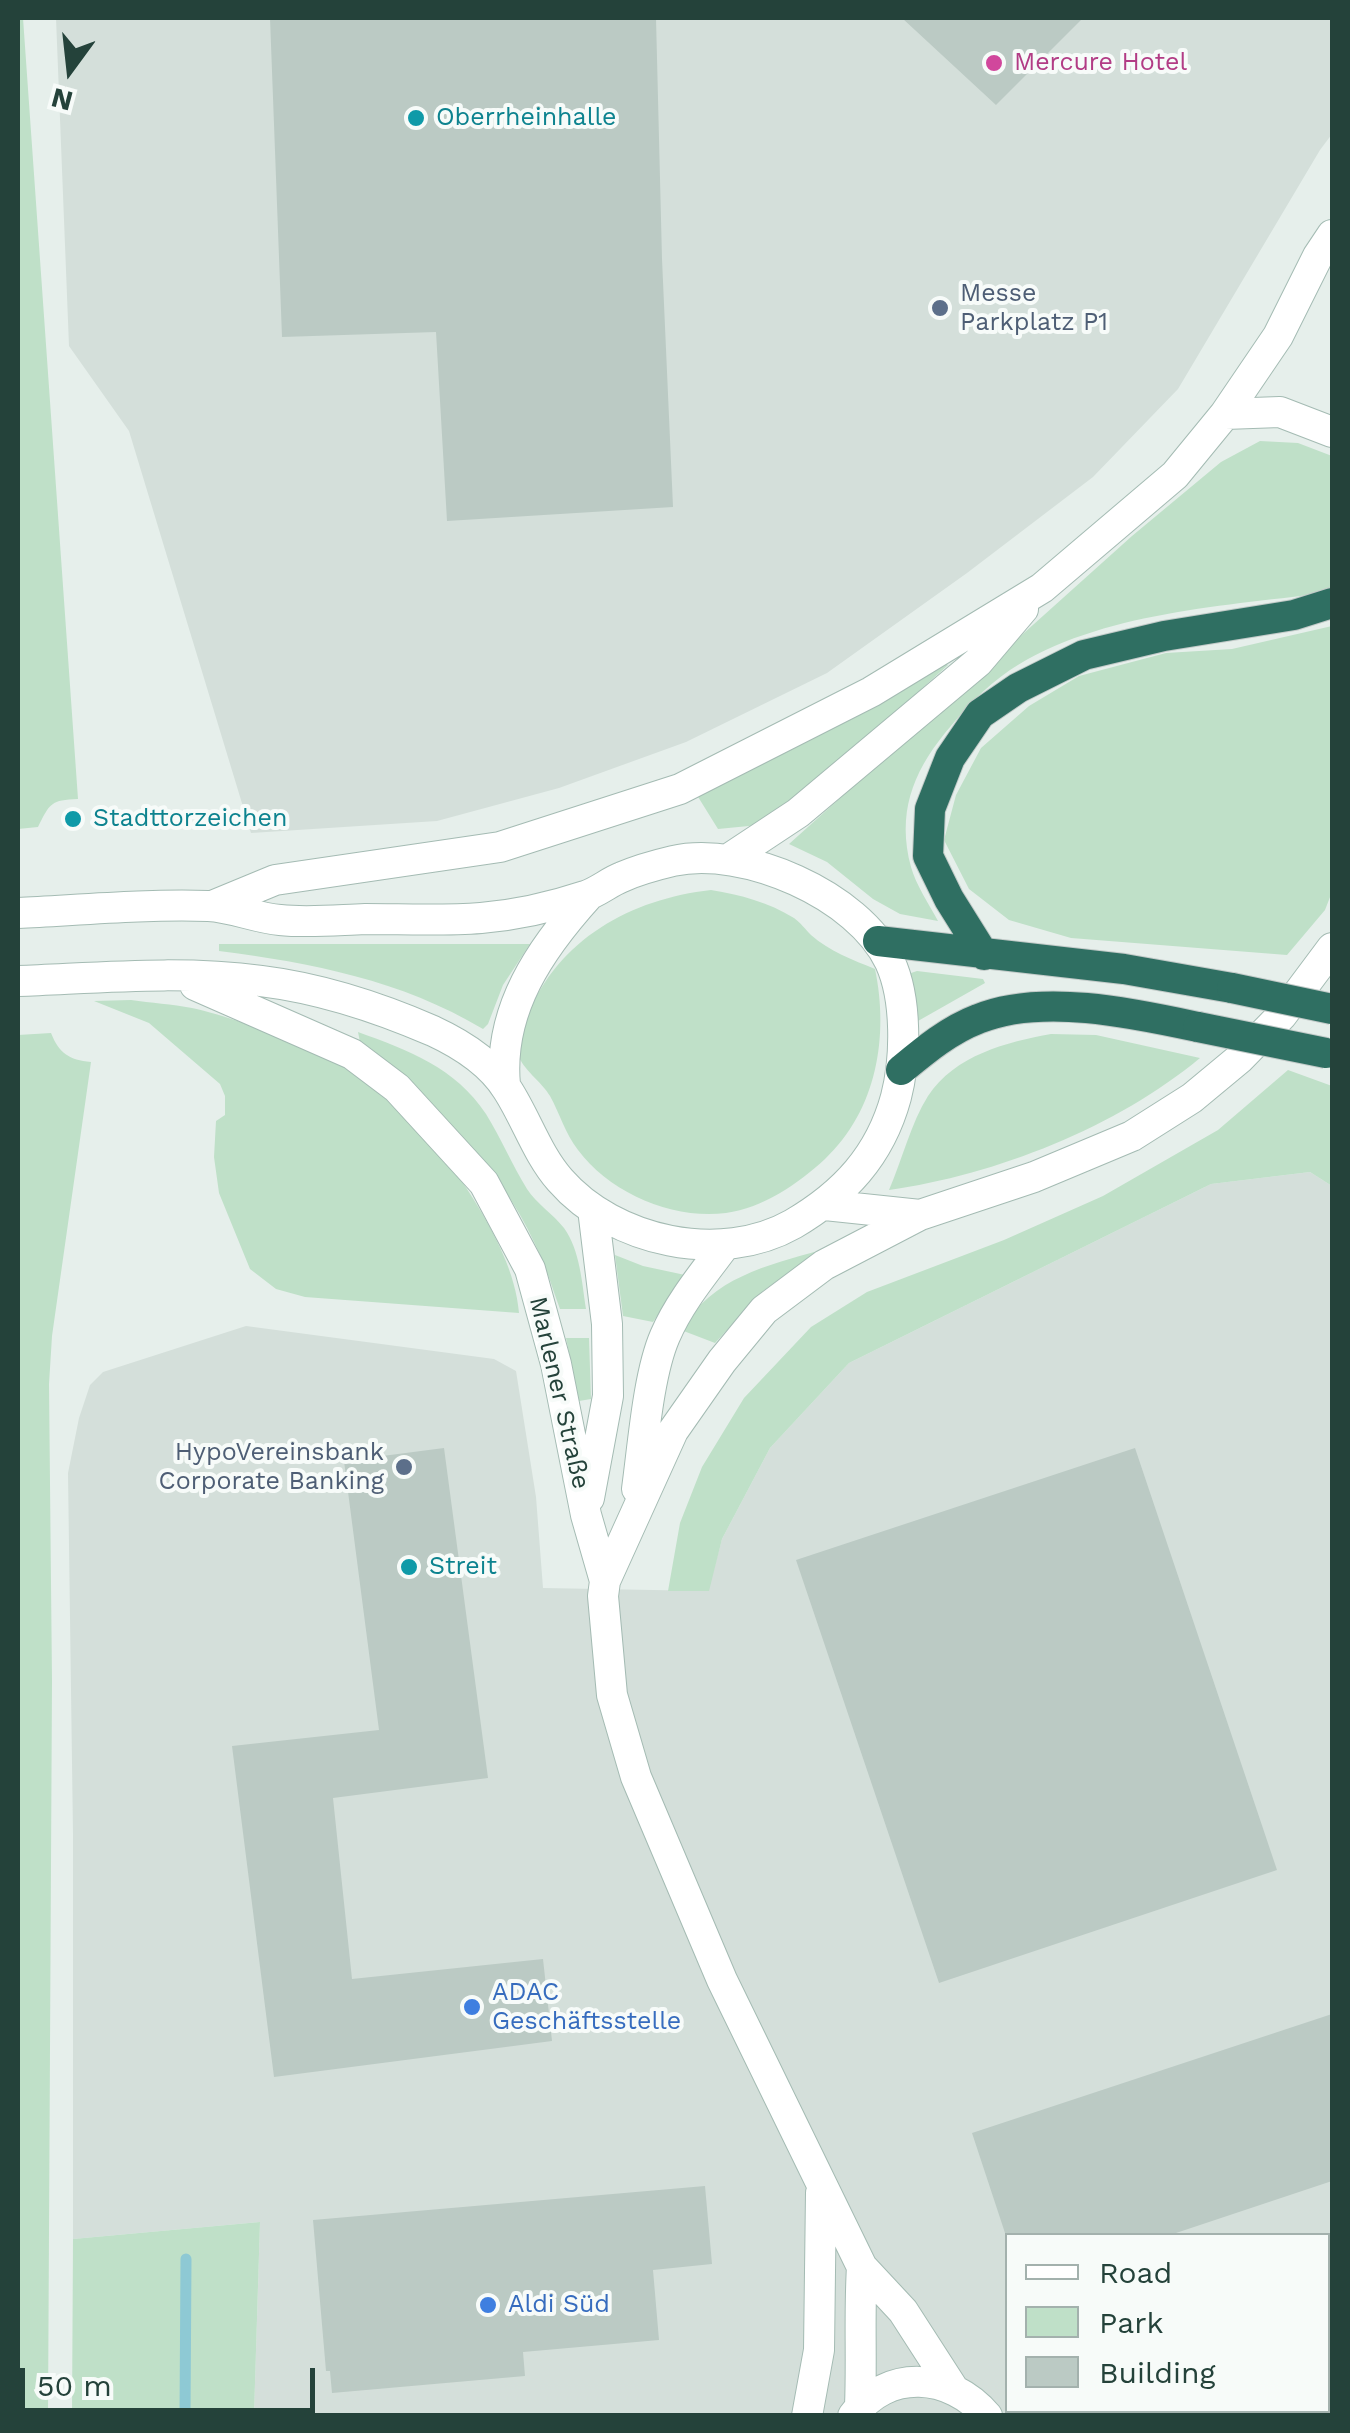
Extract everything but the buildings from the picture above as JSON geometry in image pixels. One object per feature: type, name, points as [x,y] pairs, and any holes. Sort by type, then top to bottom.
[{"type":"highway","points":[[984,954],[949,900],[928,856],[930,809],[950,758],[980,714],[1018,688],[1084,656],[1164,636],[1294,615],[1332,603]]},
{"type":"highway","points":[[878,941],[1124,969],[1332,1009]]},
{"type":"highway","points":[[901,1070],[944,1037],[977,1019],[1035,1006],[1105,1011],[1330,1054]]},
{"type":"main road","points":[[730,858],[798,813],[978,662],[1042,588],[1176,474],[1225,414],[1278,336],[1332,235]]},
{"type":"main road","points":[[1225,414],[1280,412],[1332,432]]},
{"type":"main road","points":[[212,906],[275,880],[500,846],[680,789],[870,692],[1042,588]]},
{"type":"main road","points":[[18,914],[212,906],[279,920],[480,918],[529,911],[589,895],[621,877],[676,860],[730,858],[783,873],[827,899],[878,941],[895,974],[899,996],[901,1070],[890,1119],[878,1144],[864,1166],[826,1205],[778,1232],[725,1244],[679,1244],[634,1229],[593,1208],[560,1180],[505,1085],[470,1051],[437,1033],[395,1016],[262,981],[174,976]]},
{"type":"main road","points":[[505,1085],[504,1039],[519,997],[544,950],[589,895]]},
{"type":"main road","points":[[604,1581],[673,1431],[764,1310],[824,1265],[920,1215],[1034,1177],[1132,1136],[1192,1098],[1239,1059],[1282,1015],[1332,948]]},
{"type":"main road","name":"Marlener Straße","points":[[18,982],[174,976],[352,1054],[397,1088],[484,1183],[530,1269],[556,1364],[586,1515],[604,1581],[612,1695],[636,1777],[722,1980],[862,2267],[903,2311],[952,2387],[971,2398],[987,2416]]},
{"type":"main road","points":[[826,1205],[920,1215]]},
{"type":"main road","name":"Marlener Straße","points":[[586,1515],[608,1396],[607,1324],[593,1208]]},
{"type":"main road","points":[[633,1522],[647,1414],[664,1337],[725,1244]]},
{"type":"main road","points":[[807,2416],[819,2350],[821,2185]]},
{"type":"main road","points":[[856,2411],[862,2366],[858,2324],[862,2267]]},
{"type":"main road","points":[[856,2411],[880,2391],[903,2382],[928,2381],[952,2387]]},
{"type":"shaded area","points":[[56,18],[1332,18],[1332,134],[1178,389],[1093,477],[827,673],[686,742],[559,788],[437,821],[251,833],[129,431],[69,346]]},
{"type":"shaded area","points":[[1310,1172],[1332,1186],[1332,2415],[254,2415],[260,2222],[73,2239],[68,1473],[90,1385],[103,1372],[246,1326],[494,1359],[516,1371],[536,1497],[543,1588],[708,1591],[722,1539],[770,1448],[849,1363],[1211,1184]]},
{"type":"green space","points":[[18,18],[23,18],[78,799],[52,804],[38,827],[18,829]]},
{"type":"green space","points":[[1260,441],[1298,443],[1332,456],[1332,592],[1209,607],[1124,623],[1045,650],[992,684],[933,748],[910,796],[906,829],[911,867],[938,921],[900,914],[873,899],[827,862],[789,844],[1132,536],[1221,462]]},
{"type":"green space","points":[[1332,626],[1332,892],[1325,910],[1287,955],[1071,938],[1009,920],[969,889],[944,840],[956,795],[981,748],[1029,706],[1079,676],[1166,653],[1232,649]]},
{"type":"green space","points":[[940,659],[948,665],[785,812],[759,825],[718,829],[695,792]]},
{"type":"green space","points":[[711,890],[774,908],[794,918],[826,946],[875,969],[880,1020],[875,1071],[857,1118],[843,1140],[815,1168],[779,1194],[740,1210],[706,1214],[644,1200],[607,1179],[573,1144],[550,1096],[520,1060],[517,1049],[541,990],[578,945],[626,914],[681,895]]},
{"type":"green space","points":[[219,944],[530,944],[503,985],[483,1029],[388,986],[322,968],[219,951]]},
{"type":"green space","points":[[917,971],[983,979],[985,983],[918,1021],[910,978]]},
{"type":"green space","points":[[131,1000],[192,1008],[244,1023],[305,1047],[386,1093],[424,1130],[474,1200],[503,1255],[519,1313],[305,1297],[276,1289],[250,1269],[219,1193],[214,1157],[216,1121],[225,1115],[225,1096],[220,1084],[149,1023],[94,1001]]},
{"type":"green space","points":[[358,1032],[430,1062],[474,1098],[527,1189],[560,1223],[574,1246],[586,1309],[560,1309],[535,1244],[501,1185],[436,1109],[360,1042]]},
{"type":"green space","points":[[51,1033],[66,1054],[91,1062],[52,1336],[49,1384],[52,1681],[48,2415],[18,2416],[18,1035]]},
{"type":"green space","points":[[1051,1034],[1096,1035],[1200,1058],[1131,1106],[1054,1144],[971,1173],[889,1190],[917,1118],[939,1082],[983,1053]]},
{"type":"green space","points":[[1288,1070],[1332,1086],[1332,1186],[1310,1172],[1211,1184],[849,1363],[770,1448],[722,1539],[709,1591],[668,1591],[680,1523],[702,1467],[744,1398],[811,1327],[867,1292],[1004,1240],[1103,1196],[1218,1130]]},
{"type":"green space","points":[[821,1250],[763,1291],[715,1343],[681,1330],[709,1297],[742,1276]]},
{"type":"green space","points":[[615,1255],[685,1275],[653,1322],[623,1316]]},
{"type":"green space","points":[[566,1338],[589,1338],[591,1399],[579,1401]]},
{"type":"green space","points":[[260,2222],[254,2415],[72,2415],[73,2239]]},
{"type":"waterway","points":[[185,2416],[186,2259]]},
{"type":"place","name":"Mercure Hotel","points":[[994,63]]},
{"type":"place","name":"Oberrheinhalle","points":[[416,118]]},
{"type":"place","name":"Messe Parkplatz P1","points":[[940,308]]},
{"type":"place","name":"Stadttorzeichen","points":[[73,819]]},
{"type":"place","name":"HypoVereinsbank Corporate Banking","points":[[404,1467]]},
{"type":"place","name":"Streit","points":[[409,1567]]},
{"type":"place","name":"ADAC Geschäftsstelle","points":[[472,2007]]},
{"type":"place","name":"Aldi Süd","points":[[488,2305]]}]
